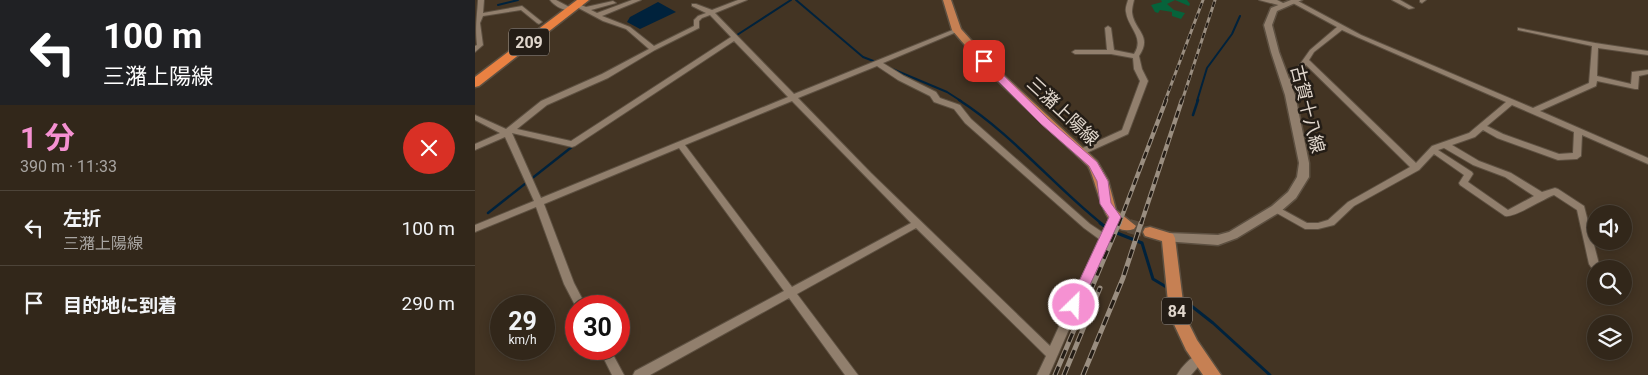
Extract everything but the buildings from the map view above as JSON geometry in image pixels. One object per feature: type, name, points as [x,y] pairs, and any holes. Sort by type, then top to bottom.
[{"type":"highway","name":"209","points":[[475,83],[579,6]]},
{"type":"main road","name":"三潴上陽線","points":[[947,0],[957,30],[993,71],[1093,164],[1099,174],[1105,204],[1115,217],[1129,226]]},
{"type":"main road","points":[[1282,4],[1296,0]]},
{"type":"main road","name":"古賀十八線","points":[[1168,238],[1218,240],[1233,235],[1276,209],[1298,186],[1303,177],[1304,163],[1287,88],[1268,25],[1274,10],[1282,4]]},
{"type":"main road","points":[[1150,232],[1168,238]]},
{"type":"main road","name":"84","points":[[1168,238],[1173,260],[1177,311],[1199,359],[1213,375]]},
{"type":"street","points":[[475,50],[480,45],[477,23],[482,0]]},
{"type":"street","points":[[553,0],[555,3],[579,6],[635,2]]},
{"type":"street","points":[[475,147],[508,132],[544,103],[605,76],[697,27],[695,21],[711,12],[744,0]]},
{"type":"street","points":[[1079,153],[1125,132],[1144,81],[1138,69],[1136,56],[1140,50],[1142,39],[1129,12],[1131,0]]},
{"type":"street","points":[[1264,0],[1282,4]]},
{"type":"street","points":[[1296,0],[1341,27],[1648,161]]},
{"type":"street","points":[[1395,0],[1411,8]]},
{"type":"street","points":[[598,15],[620,4]]},
{"type":"street","points":[[694,5],[711,12],[793,98],[1052,355]]},
{"type":"street","points":[[579,6],[628,28],[653,49]]},
{"type":"street","points":[[599,6],[608,11],[621,14]]},
{"type":"street","points":[[480,15],[522,8],[539,22],[556,22]]},
{"type":"street","points":[[1287,88],[1312,51],[1341,27]]},
{"type":"street","points":[[1108,28],[1111,52]]},
{"type":"street","points":[[1520,29],[1595,45],[1648,53]]},
{"type":"street","points":[[475,229],[957,30]]},
{"type":"street","points":[[475,118],[508,132],[572,144],[734,38]]},
{"type":"street","points":[[1533,112],[1593,84],[1595,45]]},
{"type":"street","points":[[1075,52],[1111,52],[1136,56]]},
{"type":"street","points":[[1305,60],[1416,168]]},
{"type":"street","points":[[878,63],[901,78],[933,94],[937,100],[957,107],[968,121],[1087,226],[1104,238]]},
{"type":"street","points":[[1594,78],[1635,87],[1635,74],[1648,72]]},
{"type":"street","points":[[1276,209],[1305,226],[1331,223],[1351,204],[1416,168],[1433,150],[1444,144],[1472,135],[1511,102]]},
{"type":"street","points":[[1483,127],[1500,136],[1558,157],[1577,156],[1578,131]]},
{"type":"street","points":[[508,132],[539,202],[569,284],[575,295]]},
{"type":"street","points":[[681,144],[851,375]]},
{"type":"street","points":[[1444,144],[1476,162],[1508,175],[1541,196]]},
{"type":"street","points":[[1433,150],[1469,174],[1463,183],[1508,214],[1541,196],[1555,191],[1581,208],[1593,260]]},
{"type":"street","points":[[1043,375],[1115,217]]},
{"type":"street","points":[[639,375],[918,223]]},
{"type":"street","points":[[1183,375],[1199,359]]},
{"type":"street","points":[[610,360],[619,375]]},
{"type":"green space","points":[[1161,0],[1175,0],[1167,4],[1174,10],[1185,13],[1181,19],[1172,16],[1172,12],[1160,10],[1158,13],[1155,12],[1151,5],[1162,2]]},
{"type":"green space","points":[[1175,0],[1187,0],[1190,4],[1189,6]]},
{"type":"water","points":[[658,2],[676,12],[640,29],[627,22],[630,17]]},
{"type":"waterway","points":[[498,5],[518,0]]},
{"type":"waterway","points":[[737,35],[791,0]]},
{"type":"waterway","points":[[796,0],[863,57],[876,62]]},
{"type":"waterway","points":[[1197,101],[1207,68],[1232,34],[1240,16]]},
{"type":"waterway","points":[[890,68],[947,92],[961,101]]},
{"type":"waterway","points":[[959,100],[997,128],[1102,224]]},
{"type":"waterway","points":[[1193,115],[1198,100]]},
{"type":"waterway","points":[[488,213],[573,146]]},
{"type":"waterway","points":[[1100,223],[1107,228]]},
{"type":"waterway","points":[[1112,231],[1142,243],[1153,279],[1168,288]]},
{"type":"waterway","points":[[1180,297],[1213,323],[1270,375]]},
{"type":"tunnel","points":[[1129,226],[1150,232]]},
{"type":"railway","points":[[1165,101],[1203,0]]},
{"type":"railway","points":[[1182,101],[1215,0]]},
{"type":"railway","points":[[1119,224],[1166,100]]},
{"type":"railway","points":[[1141,224],[1182,100]]},
{"type":"railway","points":[[1055,375],[1119,223]]},
{"type":"railway","points":[[1083,375],[1123,278],[1141,223]]},
{"type":"railway","points":[[1064,375],[1100,288]]},
{"type":"route","points":[[984,61],[1045,122],[1093,164],[1102,181],[1105,204],[1115,217],[1074,305]]}]
